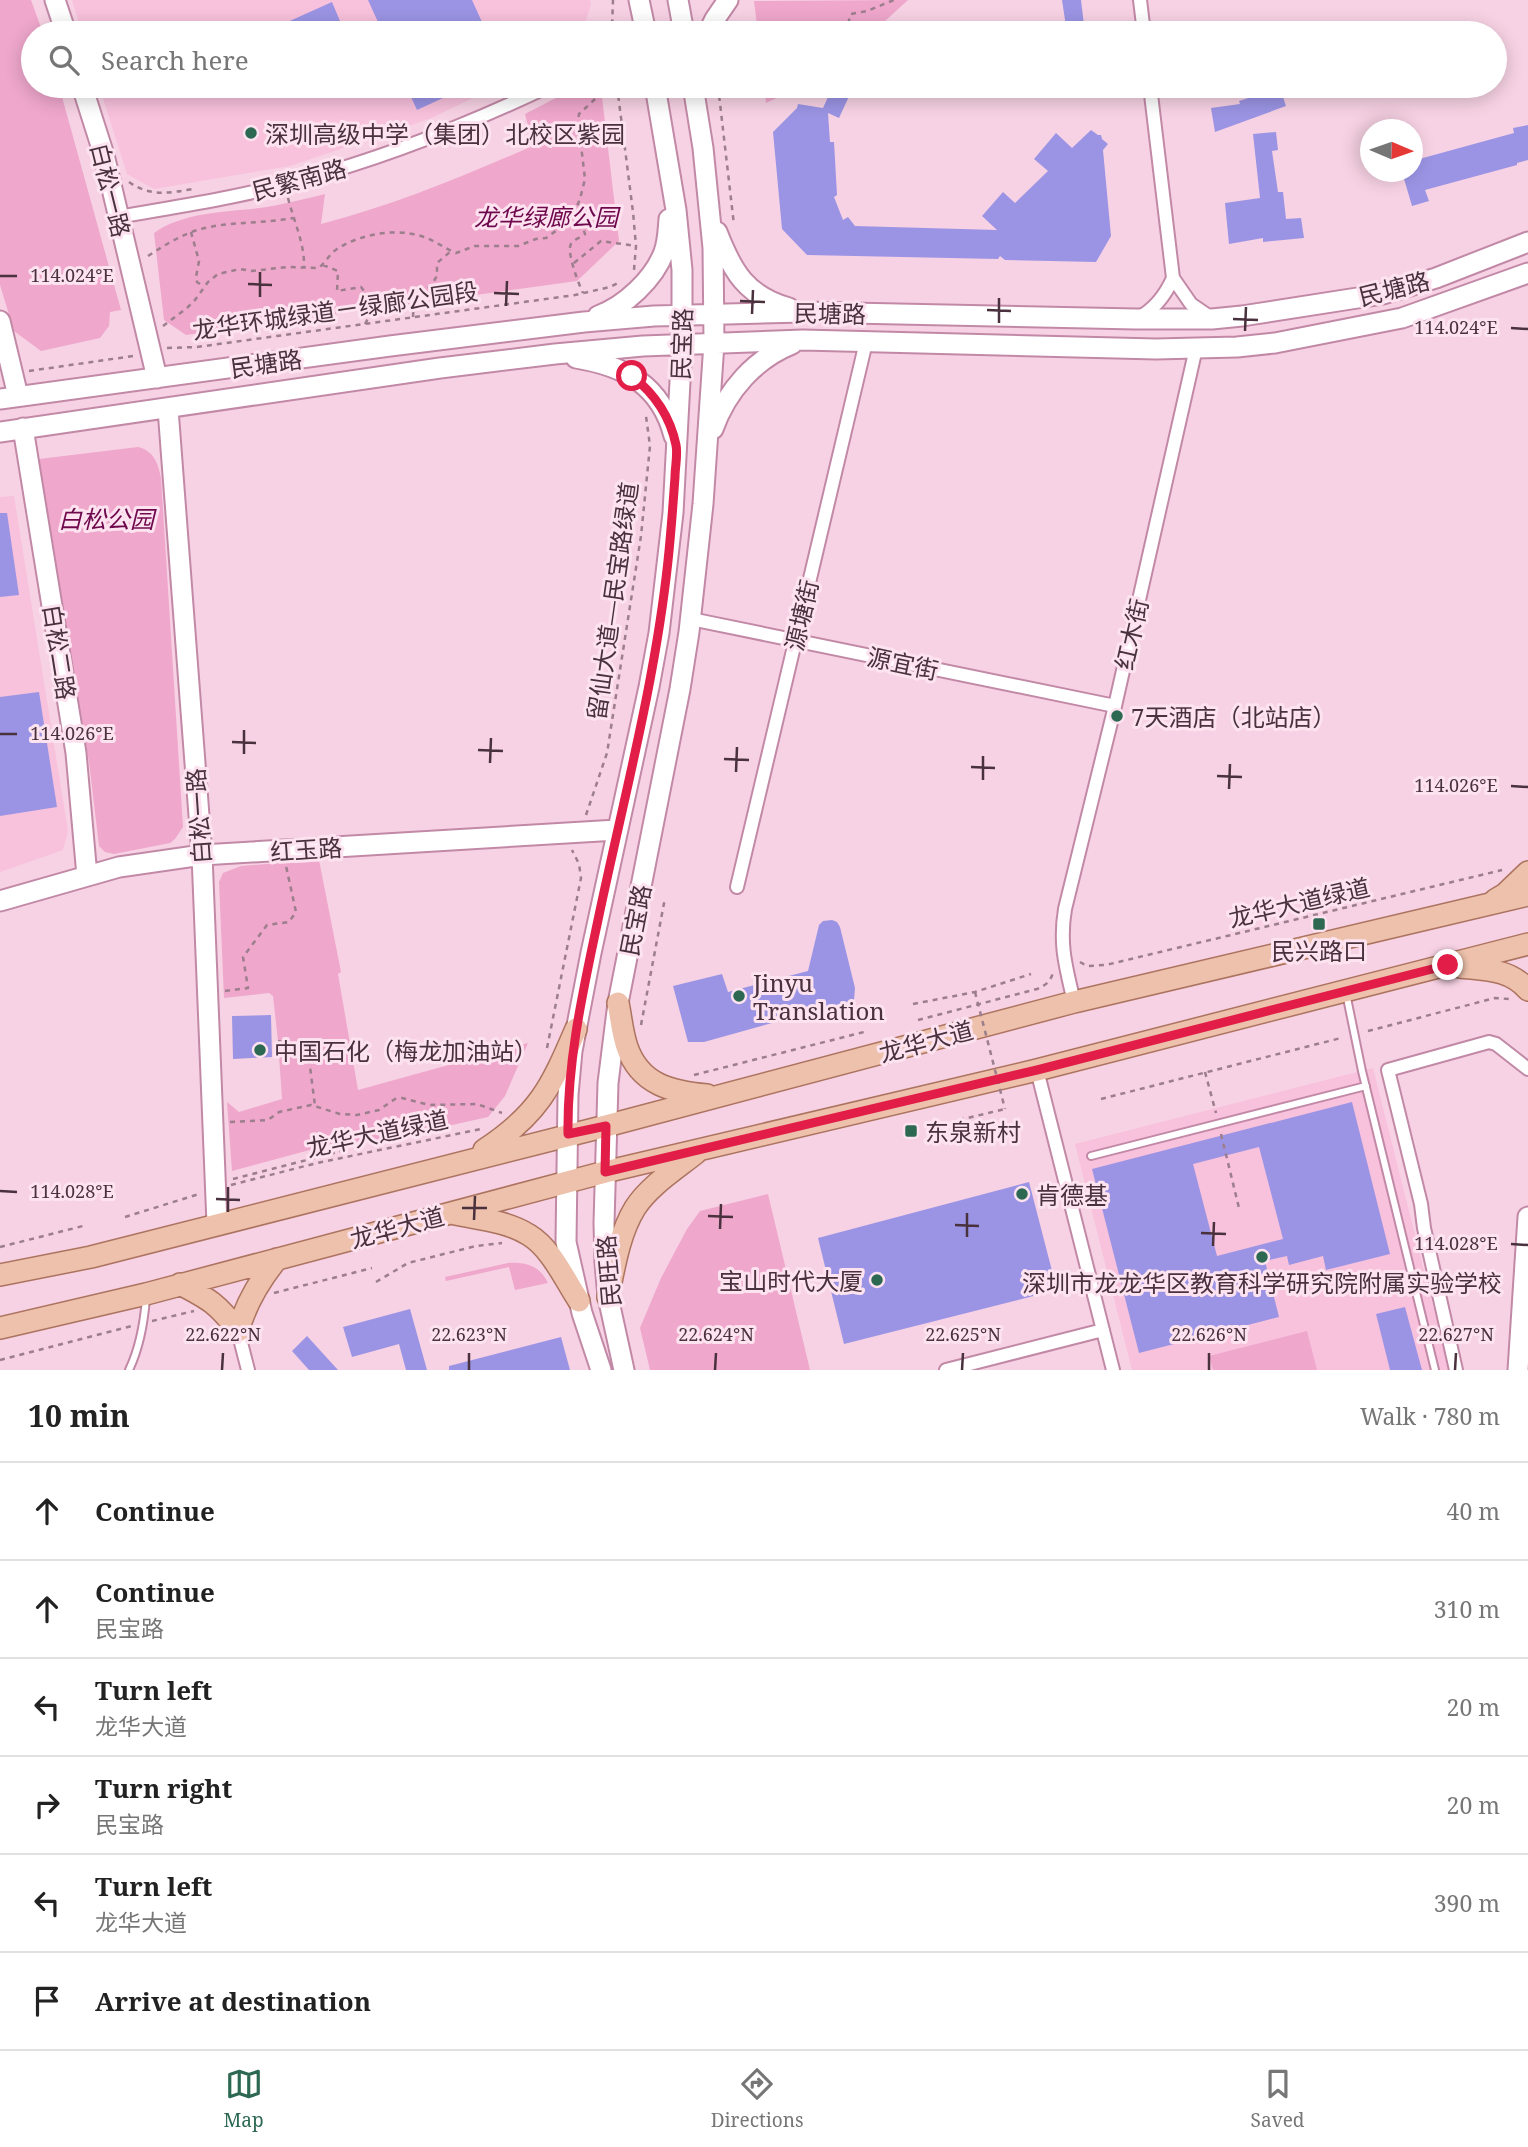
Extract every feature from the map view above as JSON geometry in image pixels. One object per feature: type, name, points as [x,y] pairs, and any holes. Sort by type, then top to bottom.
[{"type":"main road","points":[[55,0],[62,21]]},
{"type":"main road","points":[[639,0],[643,21]]},
{"type":"main road","points":[[678,0],[682,21]]},
{"type":"main road","points":[[714,21],[728,0]]},
{"type":"main road","name":"白松一路","points":[[86,98],[104,155],[157,378]]},
{"type":"main road","name":"民宝路","points":[[567,1181],[568,1095],[576,1029],[649,687],[659,633],[673,513],[682,344],[682,270],[672,183],[657,98]]},
{"type":"main road","name":"民宝路","points":[[605,1172],[611,1048],[680,689],[691,619],[703,504],[715,314],[710,214],[695,98]]},
{"type":"main road","points":[[583,322],[607,313],[621,304],[654,270],[664,252],[667,238],[672,183]]},
{"type":"main road","points":[[710,214],[723,249],[744,284],[762,299],[803,312]]},
{"type":"main road","name":"民塘路","points":[[9,398],[583,322],[683,314],[803,312],[1212,319],[1383,294],[1436,278],[1528,242]]},
{"type":"main road","name":"民塘路","points":[[0,432],[440,368],[555,354],[682,344],[803,340],[1156,349],[1275,343],[1402,318],[1528,274]]},
{"type":"main road","points":[[0,321],[9,398]]},
{"type":"main road","points":[[707,446],[717,416],[741,381],[759,362],[776,351],[803,340]]},
{"type":"main road","points":[[555,354],[616,367],[632,376],[650,391],[668,417],[677,449]]},
{"type":"main road","name":"白松一路","points":[[168,409],[202,855],[217,1224]]},
{"type":"main road","name":"白松二路","points":[[23,428],[76,753],[87,876]]},
{"type":"main road","name":"红玉路","points":[[0,901],[118,867],[202,855],[617,830]]},
{"type":"main road","points":[[1482,906],[1505,894],[1528,872]]},
{"type":"main road","name":"龙华大道","points":[[0,1275],[91,1257],[606,1126],[1074,1002],[1528,895]]},
{"type":"main road","name":"龙华大道","points":[[0,1328],[146,1294],[567,1181],[1037,1070],[1528,944]]},
{"type":"main road","points":[[1448,965],[1502,971],[1518,980],[1519,994]]},
{"type":"main road","points":[[618,1003],[626,1045],[632,1060],[649,1078],[666,1088],[683,1093],[720,1096]]},
{"type":"main road","points":[[471,1159],[516,1128],[542,1100],[576,1029]]},
{"type":"main road","points":[[608,1297],[623,1236],[636,1207],[653,1188],[701,1149]]},
{"type":"main road","name":"民旺路","points":[[605,1172],[604,1223],[608,1297],[624,1370]]},
{"type":"main road","name":"民旺路","points":[[567,1181],[566,1242],[579,1301],[601,1370]]},
{"type":"main road","points":[[449,1213],[496,1222],[530,1235],[547,1252],[579,1301]]},
{"type":"main road","points":[[1518,1370],[1528,1217]]},
{"type":"main road","points":[[238,1331],[247,1303],[277,1259]]},
{"type":"main road","points":[[180,1284],[222,1309],[238,1331]]},
{"type":"street","points":[[1140,0],[1143,21]]},
{"type":"street","name":"民繁南路","points":[[119,218],[299,181],[460,127],[523,98]]},
{"type":"street","points":[[1151,98],[1173,278],[1191,304],[1212,319]]},
{"type":"street","points":[[1136,319],[1150,312],[1160,301],[1173,278]]},
{"type":"street","name":"源塘街","points":[[737,887],[866,342]]},
{"type":"street","name":"红木街","points":[[1074,1002],[1061,931],[1196,348]]},
{"type":"street","name":"源宜街","points":[[691,619],[1115,706]]},
{"type":"street","points":[[1456,1370],[1421,1204],[1388,1070],[1489,1042],[1496,1044],[1528,1069]]},
{"type":"street","points":[[1037,1070],[1113,1370]]},
{"type":"street","points":[[946,1370],[1103,1330]]},
{"type":"street","points":[[238,1331],[248,1370]]},
{"type":"lane","points":[[1345,991],[1435,1370]]},
{"type":"lane","points":[[1091,1156],[1366,1086]]},
{"type":"lane","points":[[129,1370],[138,1352],[145,1320],[146,1294]]},
{"type":"path","points":[[612,0],[612,21]]},
{"type":"path","points":[[849,21],[851,14],[867,11],[894,0]]},
{"type":"path","points":[[161,327],[187,307],[218,274],[230,270],[311,269],[323,265],[338,248],[384,233],[422,236],[451,251],[461,252],[475,246],[518,246],[547,238],[565,226],[580,199],[584,179],[578,117],[580,111],[595,98]]},
{"type":"path","points":[[619,98],[633,212],[633,275]]},
{"type":"path","points":[[719,98],[734,230]]},
{"type":"path","points":[[123,178],[142,190],[153,193],[200,188]]},
{"type":"path","points":[[288,198],[303,244],[304,268]]},
{"type":"path","points":[[573,215],[581,221],[585,234],[571,244],[570,253],[583,293]]},
{"type":"path","points":[[148,256],[191,232],[293,218]]},
{"type":"path","points":[[191,232],[199,261],[197,282],[204,287]]},
{"type":"path","points":[[573,264],[601,240],[635,246]]},
{"type":"path","points":[[412,317],[414,294],[419,287],[430,287],[437,276],[437,263],[451,251]]},
{"type":"path","points":[[323,265],[338,271],[337,291],[361,287],[365,302],[375,306]]},
{"type":"path","name":"龙华环城绿道－绿廊公园段","points":[[163,347],[197,347],[583,293],[610,287],[622,281]]},
{"type":"path","points":[[365,324],[378,300],[414,294]]},
{"type":"path","points":[[27,371],[136,356]]},
{"type":"path","name":"留仙大道—民宝路绿道","points":[[586,815],[607,753],[641,536],[650,446],[646,414]]},
{"type":"path","points":[[545,1058],[581,878],[579,864],[572,850]]},
{"type":"path","points":[[219,992],[248,988],[243,957],[267,925],[289,922],[296,912],[284,860]]},
{"type":"path","name":"龙华大道绿道","points":[[1080,962],[1087,966],[1106,965],[1503,869]]},
{"type":"path","points":[[641,1027],[665,898]]},
{"type":"path","points":[[918,1020],[1037,989],[1051,979],[1054,968]]},
{"type":"path","points":[[913,1004],[975,992],[1031,974]]},
{"type":"path","points":[[959,1120],[1005,1109],[975,992]]},
{"type":"path","points":[[1368,1031],[1519,994]]},
{"type":"path","points":[[685,1075],[864,1032]]},
{"type":"path","points":[[1101,1098],[1341,1038]]},
{"type":"path","points":[[278,1041],[303,1047],[308,1051],[315,1106]]},
{"type":"path","points":[[1205,1072],[1239,1208]]},
{"type":"path","points":[[223,1122],[268,1120],[279,1112],[301,1106],[315,1106],[340,1114],[357,1115],[379,1110],[395,1099],[402,1098],[429,1105],[477,1104],[508,1116]]},
{"type":"path","name":"龙华大道绿道","points":[[228,1186],[317,1163],[481,1129]]},
{"type":"path","points":[[233,1179],[342,1151]]},
{"type":"path","points":[[125,1217],[199,1194]]},
{"type":"path","points":[[0,1247],[83,1226]]},
{"type":"path","points":[[376,1282],[408,1263],[475,1246],[503,1242]]},
{"type":"path","points":[[264,1295],[372,1268]]},
{"type":"path","points":[[157,1320],[199,1311]]},
{"type":"path","points":[[0,1360],[126,1328]]},
{"type":"shaded area","points":[[72,0],[590,0],[591,4],[586,21],[78,21]]},
{"type":"shaded area","name":"深圳高级中学（集团）北校区紫园","points":[[103,98],[473,98],[429,119],[290,166],[154,189],[127,174]]},
{"type":"shaded area","points":[[14,496],[68,831],[63,850],[0,872],[0,497]]},
{"type":"shaded area","name":"深圳市龙龙华区教育科学研究院附属实验学校","points":[[1373,1068],[1449,1370],[1132,1370],[1075,1144]]},
{"type":"green space","points":[[0,0],[31,0],[39,21],[21,21],[21,98],[62,98],[121,310],[110,312],[109,326],[100,338],[41,351],[14,331],[0,285]]},
{"type":"green space","points":[[908,0],[885,21],[756,21],[754,1]]},
{"type":"green space","name":"龙华绿廊公园","points":[[556,98],[602,98],[619,241],[577,281],[186,335],[164,320],[154,233],[165,226],[205,214],[268,207],[325,194],[321,224],[376,208],[533,146],[525,114]]},
{"type":"green space","name":"白松公园","points":[[138,447],[148,451],[154,458],[161,478],[183,827],[170,843],[114,854],[105,852],[99,846],[89,762],[39,459]]},
{"type":"green space","points":[[319,860],[341,972],[338,974],[358,1090],[528,1043],[505,1096],[488,1117],[389,1139],[336,1143],[232,1171],[227,1102],[239,1112],[282,1099],[273,996],[269,993],[224,998],[219,882],[223,873],[241,866]]},
{"type":"green space","points":[[768,1194],[810,1370],[650,1370],[640,1328],[661,1278],[687,1229],[700,1211]]},
{"type":"green space","points":[[508,1263],[532,1266],[548,1283],[515,1290],[509,1267],[446,1281],[445,1277]]},
{"type":"green space","points":[[1307,1331],[1317,1370],[1213,1370],[1209,1356]]},
{"type":"building","points":[[368,0],[472,0],[482,21],[378,21]]},
{"type":"building","points":[[1062,0],[1081,0],[1084,21],[1065,21]]},
{"type":"building","points":[[332,2],[340,21],[290,21]]},
{"type":"building","points":[[412,98],[443,98],[417,110]]},
{"type":"building","points":[[828,98],[848,98],[839,118],[828,113],[830,142],[834,142],[837,195],[834,197],[843,220],[848,217],[855,226],[997,230],[982,216],[1003,192],[1015,203],[1048,171],[1034,159],[1056,133],[1072,148],[1091,130],[1101,135],[1108,144],[1103,150],[1111,236],[1096,262],[1005,260],[1000,256],[998,259],[807,255],[782,229],[773,132],[798,104],[823,108]]},
{"type":"building","points":[[1248,98],[1283,98],[1286,106],[1215,132],[1211,108],[1240,104],[1239,101]]},
{"type":"building","points":[[1528,125],[1528,160],[1425,190],[1429,201],[1412,206],[1405,182],[1423,182],[1423,158],[1514,133],[1513,128]]},
{"type":"building","points":[[1276,132],[1278,150],[1272,151],[1278,192],[1283,192],[1286,219],[1301,218],[1304,238],[1263,242],[1263,238],[1229,244],[1225,203],[1260,198],[1253,134]]},
{"type":"building","points":[[0,513],[7,513],[19,595],[0,597]]},
{"type":"building","points":[[39,692],[57,807],[0,816],[0,697]]},
{"type":"building","points":[[832,920],[840,927],[855,988],[854,1000],[704,1042],[688,1042],[673,986],[722,974],[728,992],[808,971],[819,925],[823,921]]},
{"type":"building","points":[[271,1015],[272,1057],[233,1059],[232,1016]]},
{"type":"building","points":[[1352,1102],[1390,1254],[1326,1270],[1323,1256],[1289,1265],[1287,1256],[1265,1261],[1279,1317],[1139,1353],[1092,1169]],"holes":[[[1259,1147],[1283,1239],[1217,1256],[1193,1164]]]},
{"type":"building","points":[[1029,1182],[1057,1290],[844,1344],[818,1238]]},
{"type":"building","points":[[1405,1307],[1422,1370],[1390,1370],[1376,1314]]},
{"type":"building","points":[[410,1309],[427,1370],[406,1370],[399,1344],[352,1357],[343,1327]]},
{"type":"building","points":[[307,1336],[338,1370],[309,1370],[292,1351]]},
{"type":"building","points":[[561,1337],[570,1370],[449,1370],[449,1366]]},
{"type":"place","name":"深圳高级中学（集团）北校区紫园","points":[[251,133]]},
{"type":"place","name":"7天酒店（北站店）","points":[[1117,716]]},
{"type":"place","name":"民兴路口","points":[[1319,924]]},
{"type":"place","name":"Jinyu Translation","points":[[739,996]]},
{"type":"place","name":"中国石化（梅龙加油站）","points":[[260,1050]]},
{"type":"place","name":"东泉新村","points":[[911,1131]]},
{"type":"place","name":"肯德基","points":[[1022,1194]]},
{"type":"place","name":"深圳市龙龙华区教育科学研究院附属实验学校","points":[[1262,1257]]},
{"type":"place","name":"宝山时代大厦","points":[[877,1280]]},
{"type":"route","points":[[632,376],[650,391],[668,417],[677,449],[673,513],[659,633],[572,1051],[568,1134],[606,1126],[605,1172],[1037,1070],[1448,965]]}]
